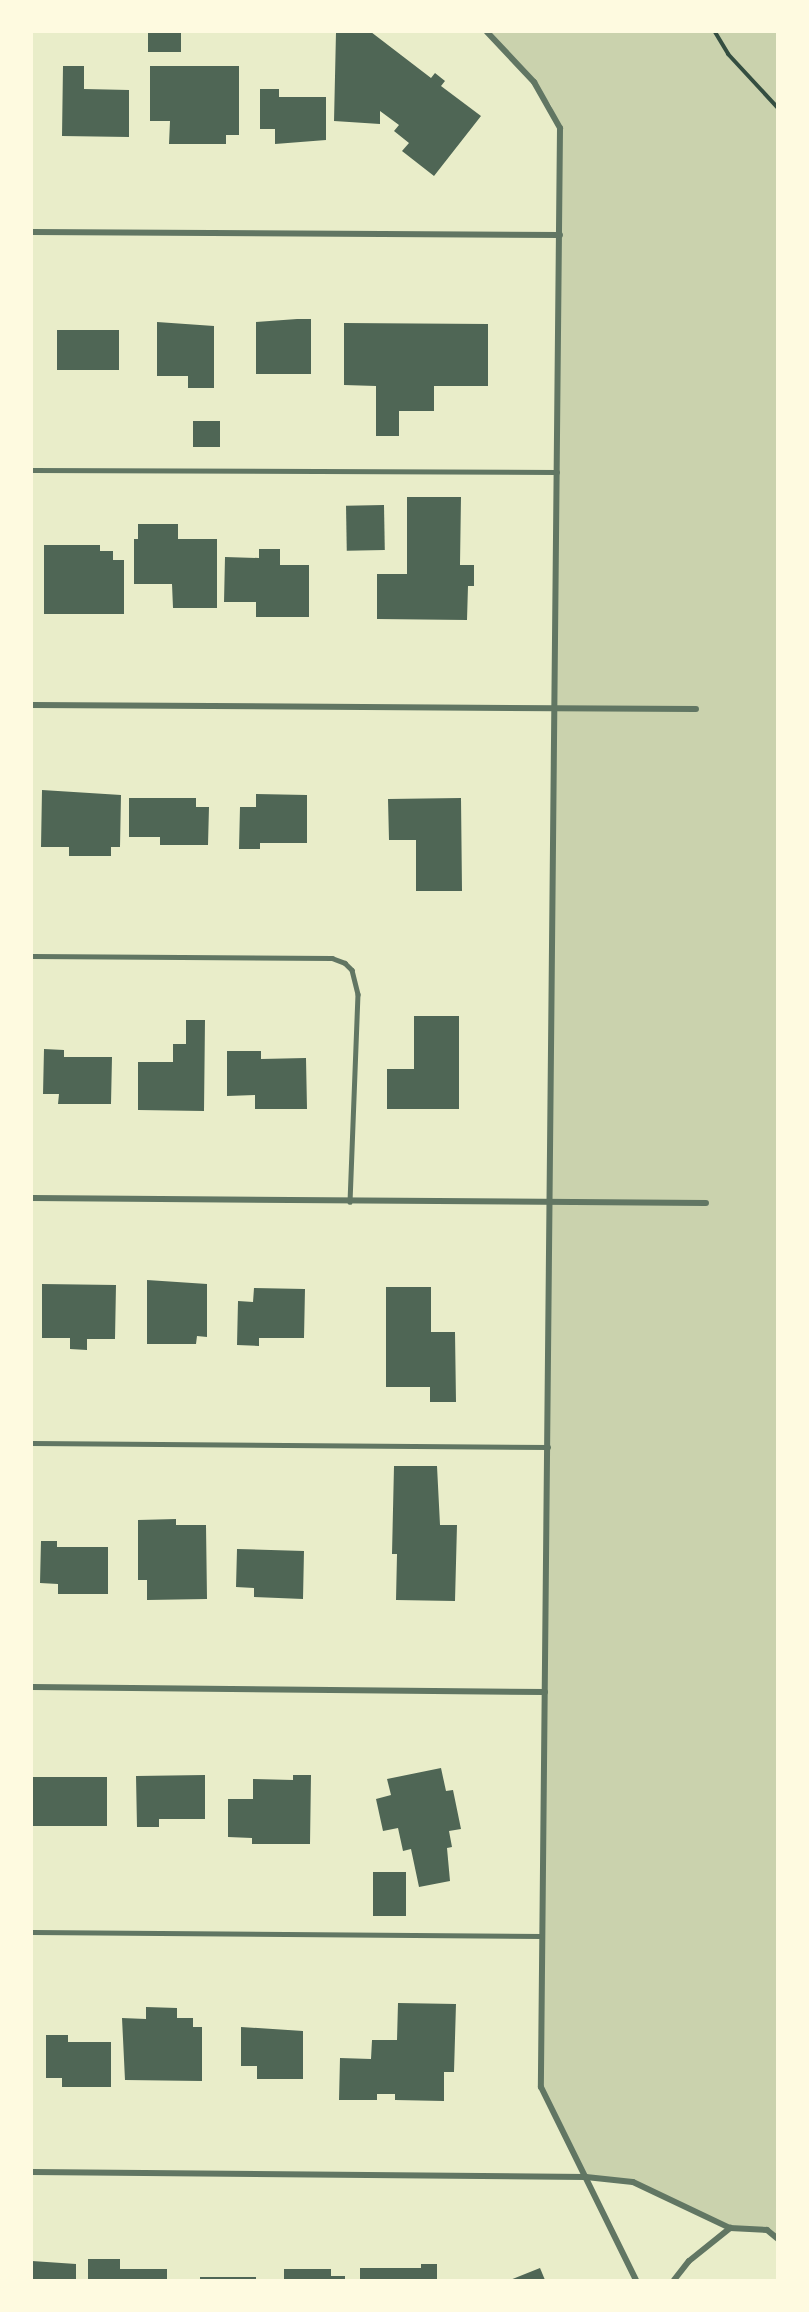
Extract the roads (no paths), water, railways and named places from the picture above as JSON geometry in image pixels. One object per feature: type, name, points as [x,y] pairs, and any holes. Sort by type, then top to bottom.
[{"type":"street","points":[[487,32],[534,82],[551,105],[560,128],[541,2087],[636,2280]]},
{"type":"street","points":[[32,232],[560,235]]},
{"type":"street","points":[[32,705],[556,710],[696,709]]},
{"type":"street","points":[[32,1198],[551,1204],[706,1203]]},
{"type":"street","points":[[32,1687],[545,1692]]},
{"type":"street","points":[[32,2172],[586,2177],[633,2182],[730,2228],[767,2230],[777,2239]]},
{"type":"street","points":[[674,2280],[689,2262],[730,2228]]},
{"type":"lane","points":[[32,470],[557,472]]},
{"type":"lane","points":[[32,956],[332,958],[345,963],[352,970],[358,994],[350,1202]]},
{"type":"lane","points":[[32,1443],[548,1447]]},
{"type":"lane","points":[[32,1932],[541,1936]]},
{"type":"lane","points":[[767,2230],[777,2230]]}]
